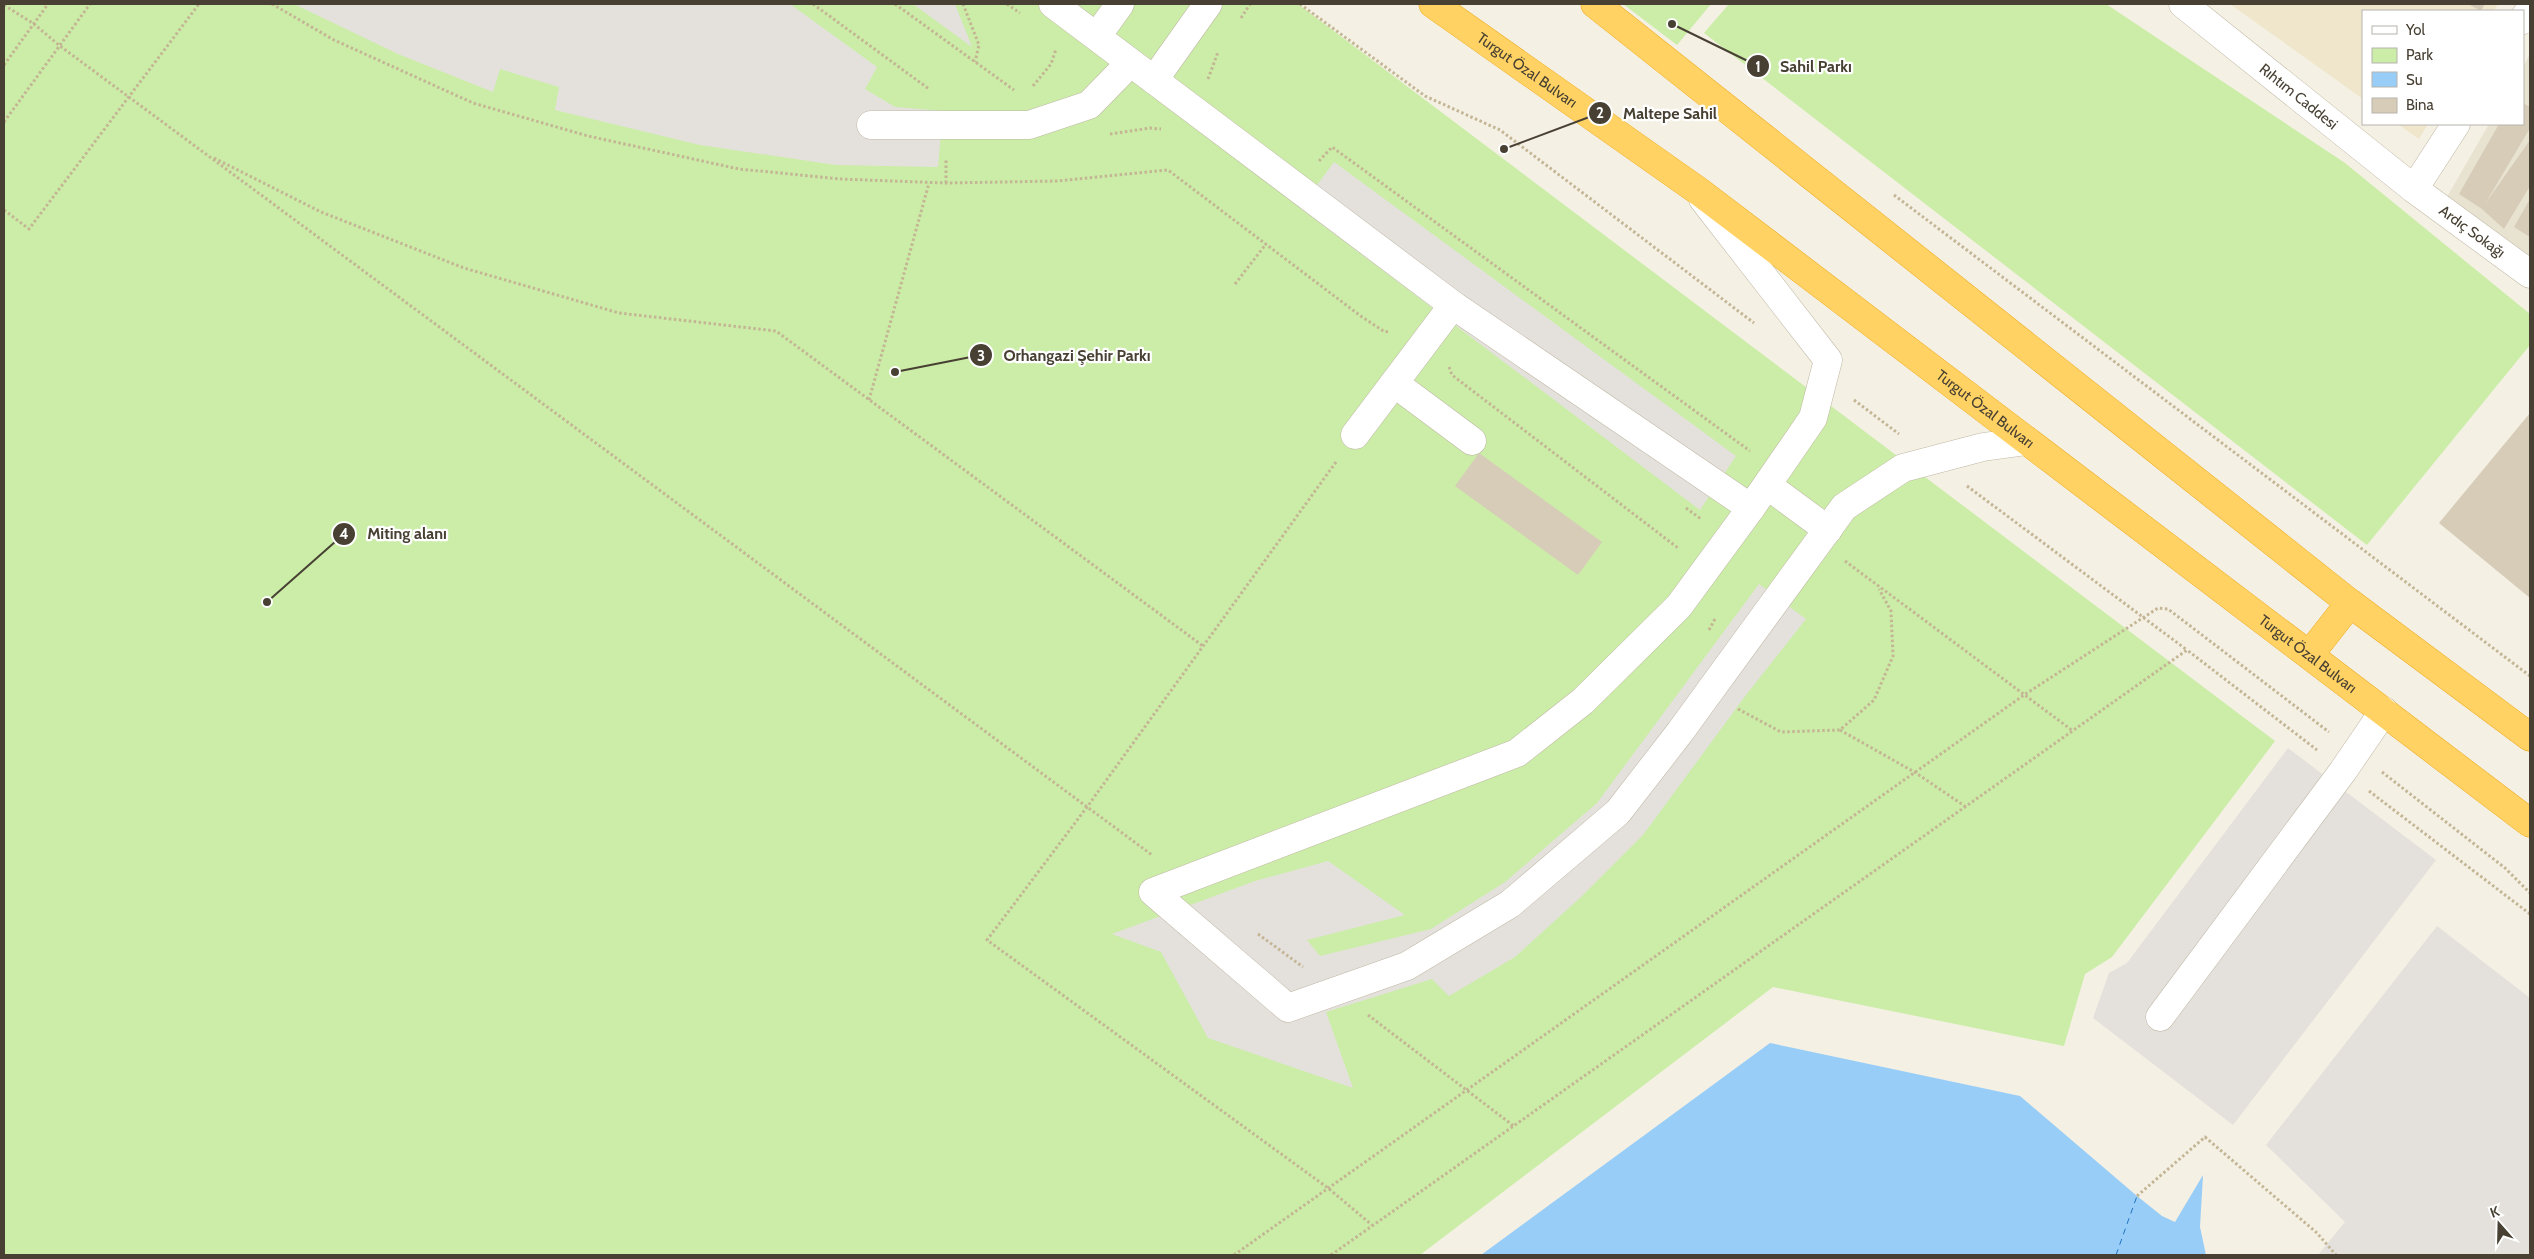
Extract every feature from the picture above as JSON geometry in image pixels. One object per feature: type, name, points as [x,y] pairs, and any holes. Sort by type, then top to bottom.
[{"type":"highway","name":"Turgut Özal Bulvarı","points":[[1433,4],[1696,190],[2310,654],[2530,823]]},
{"type":"highway","points":[[1595,4],[2350,603],[2530,737]]},
{"type":"highway","points":[[2310,654],[2350,603]]},
{"type":"street","points":[[1053,4],[1453,305],[1752,508]]},
{"type":"street","points":[[1097,36],[1120,4]]},
{"type":"street","points":[[1154,80],[1208,4]]},
{"type":"street","name":"Rıhtım Caddesi","points":[[2183,4],[2414,190]]},
{"type":"street","points":[[871,125],[1029,125],[1089,105],[1130,63]]},
{"type":"street","points":[[2414,190],[2455,125]]},
{"type":"street","points":[[1696,190],[1828,360],[1813,418],[1752,508],[1679,606],[1583,701],[1517,753],[1153,892],[1288,1008],[1407,966],[1510,904],[1618,812],[1719,679],[1844,507],[1904,468],[1983,446],[2027,441]]},
{"type":"street","name":"Ardıç Sokağı","points":[[2414,190],[2530,274]]},
{"type":"street","points":[[1355,435],[1453,305]]},
{"type":"street","points":[[1394,383],[1472,441]]},
{"type":"street","points":[[1767,485],[1824,536]]},
{"type":"street","points":[[2160,1016],[2343,771],[2384,711]]},
{"type":"path","points":[[4,4],[34,24],[60,46],[1185,880]]},
{"type":"path","points":[[4,65],[48,4]]},
{"type":"path","points":[[4,122],[90,4]]},
{"type":"path","points":[[4,210],[29,229],[199,4]]},
{"type":"path","points":[[272,4],[334,40],[473,103],[588,136],[740,170],[840,179],[929,183],[1058,181],[1168,170],[1362,317],[1385,332],[1392,330]]},
{"type":"path","points":[[813,4],[930,90]]},
{"type":"path","points":[[895,4],[1021,95]]},
{"type":"path","points":[[963,4],[979,45],[975,62]]},
{"type":"path","points":[[1007,4],[1021,14]]},
{"type":"path","points":[[1240,19],[1250,4]]},
{"type":"path","points":[[1300,4],[1426,96],[1500,130],[1760,329]]},
{"type":"path","points":[[1027,91],[1038,82],[1052,64],[1057,48],[1053,41]]},
{"type":"path","points":[[1211,87],[1207,81],[1220,49]]},
{"type":"path","points":[[1104,135],[1150,128],[1169,130]]},
{"type":"path","points":[[1313,167],[1332,146],[1750,452],[1745,458]]},
{"type":"path","points":[[946,153],[946,183]]},
{"type":"path","points":[[206,154],[321,212],[464,268],[619,313],[776,331],[1203,646]]},
{"type":"path","points":[[869,400],[929,183]]},
{"type":"path","points":[[1893,194],[2530,676]]},
{"type":"path","points":[[1235,284],[1266,244]]},
{"type":"path","points":[[1447,360],[1452,375],[1705,570]]},
{"type":"path","points":[[1824,377],[2187,650],[2530,914]]},
{"type":"path","points":[[1355,435],[1087,807],[987,940],[1328,1188],[1372,1225]]},
{"type":"path","points":[[1683,506],[1707,524],[1723,545]]},
{"type":"path","points":[[1824,536],[1878,586],[2073,731]]},
{"type":"path","points":[[1840,730],[1874,700],[1892,656],[1891,611],[1878,586]]},
{"type":"path","points":[[1234,1255],[2024,695],[2143,617],[2158,608],[2168,609],[2230,655]]},
{"type":"path","points":[[1709,630],[1717,615]]},
{"type":"path","points":[[1710,620],[1709,630],[1719,679],[1739,712],[1781,732],[1840,730],[1916,773],[1966,807]]},
{"type":"path","points":[[1331,1255],[1515,1127],[2187,650]]},
{"type":"path","points":[[1256,933],[1468,1089],[1515,1127]]},
{"type":"path","points":[[2137,1196],[2205,1136],[2316,1233],[2336,1255]]},
{"type":"shaded area","points":[[294,4],[790,4],[877,67],[865,89],[895,107],[943,111],[938,167],[836,165],[700,145],[555,110],[559,87],[500,69],[493,92],[398,54]]},
{"type":"shaded area","points":[[913,4],[955,4],[972,47]]},
{"type":"shaded area","points":[[2230,4],[2498,4],[2495,10],[2362,10],[2362,98]]},
{"type":"shaded area","points":[[2530,54],[2530,270],[2443,204],[2488,125],[2524,125],[2524,65]]},
{"type":"shaded area","points":[[2399,125],[2427,125],[2419,139]]},
{"type":"shaded area","points":[[1334,162],[1736,456],[1700,510],[1300,208]]},
{"type":"shaded area","points":[[1759,584],[1806,619],[1746,695],[1643,835],[1581,897],[1515,957],[1449,996],[1432,979],[1326,1012],[1353,1088],[1208,1038],[1161,952],[1112,934],[1255,881],[1328,861],[1405,915],[1307,940],[1320,956],[1431,929],[1505,882],[1597,803]]},
{"type":"shaded area","points":[[2288,748],[2436,860],[2233,1125],[2093,1018],[2109,973],[2127,963]]},
{"type":"shaded area","points":[[2437,926],[2530,998],[2530,1255],[2318,1255],[2345,1222],[2266,1145]]},
{"type":"green space","points":[[4,4],[1298,4],[2275,741],[2112,957],[2085,974],[2064,1046],[1773,987],[1420,1255],[4,1255]]},
{"type":"green space","points":[[1623,4],[1711,4],[1677,45]]},
{"type":"green space","points":[[1729,4],[2106,4],[2345,163],[2530,314],[2530,345],[2367,545],[1704,33]]},
{"type":"water","points":[[1770,1043],[2020,1096],[2137,1196],[2162,1216],[2175,1222],[2203,1175],[2200,1227],[2206,1255],[1481,1255]]},
{"type":"building","points":[[2468,4],[2485,4],[2482,10]]},
{"type":"building","points":[[2524,104],[2530,107],[2530,128],[2485,204],[2530,140],[2530,186],[2504,229],[2482,209],[2459,194],[2498,125],[2524,125]]},
{"type":"building","points":[[2530,199],[2530,237],[2514,227]]},
{"type":"building","points":[[2530,413],[2530,598],[2439,523]]},
{"type":"building","points":[[1479,453],[1602,542],[1578,575],[1455,486]]},
{"type":"ferry route","points":[[2116,1255],[2137,1196]]},
{"type":"place","name":"Sahil Parkı","points":[[1672,24]]},
{"type":"place","name":"Maltepe Sahil","points":[[1504,149]]},
{"type":"place","name":"Orhangazi Şehir Parkı","points":[[895,372]]},
{"type":"place","name":"Miting alanı","points":[[267,602]]}]
